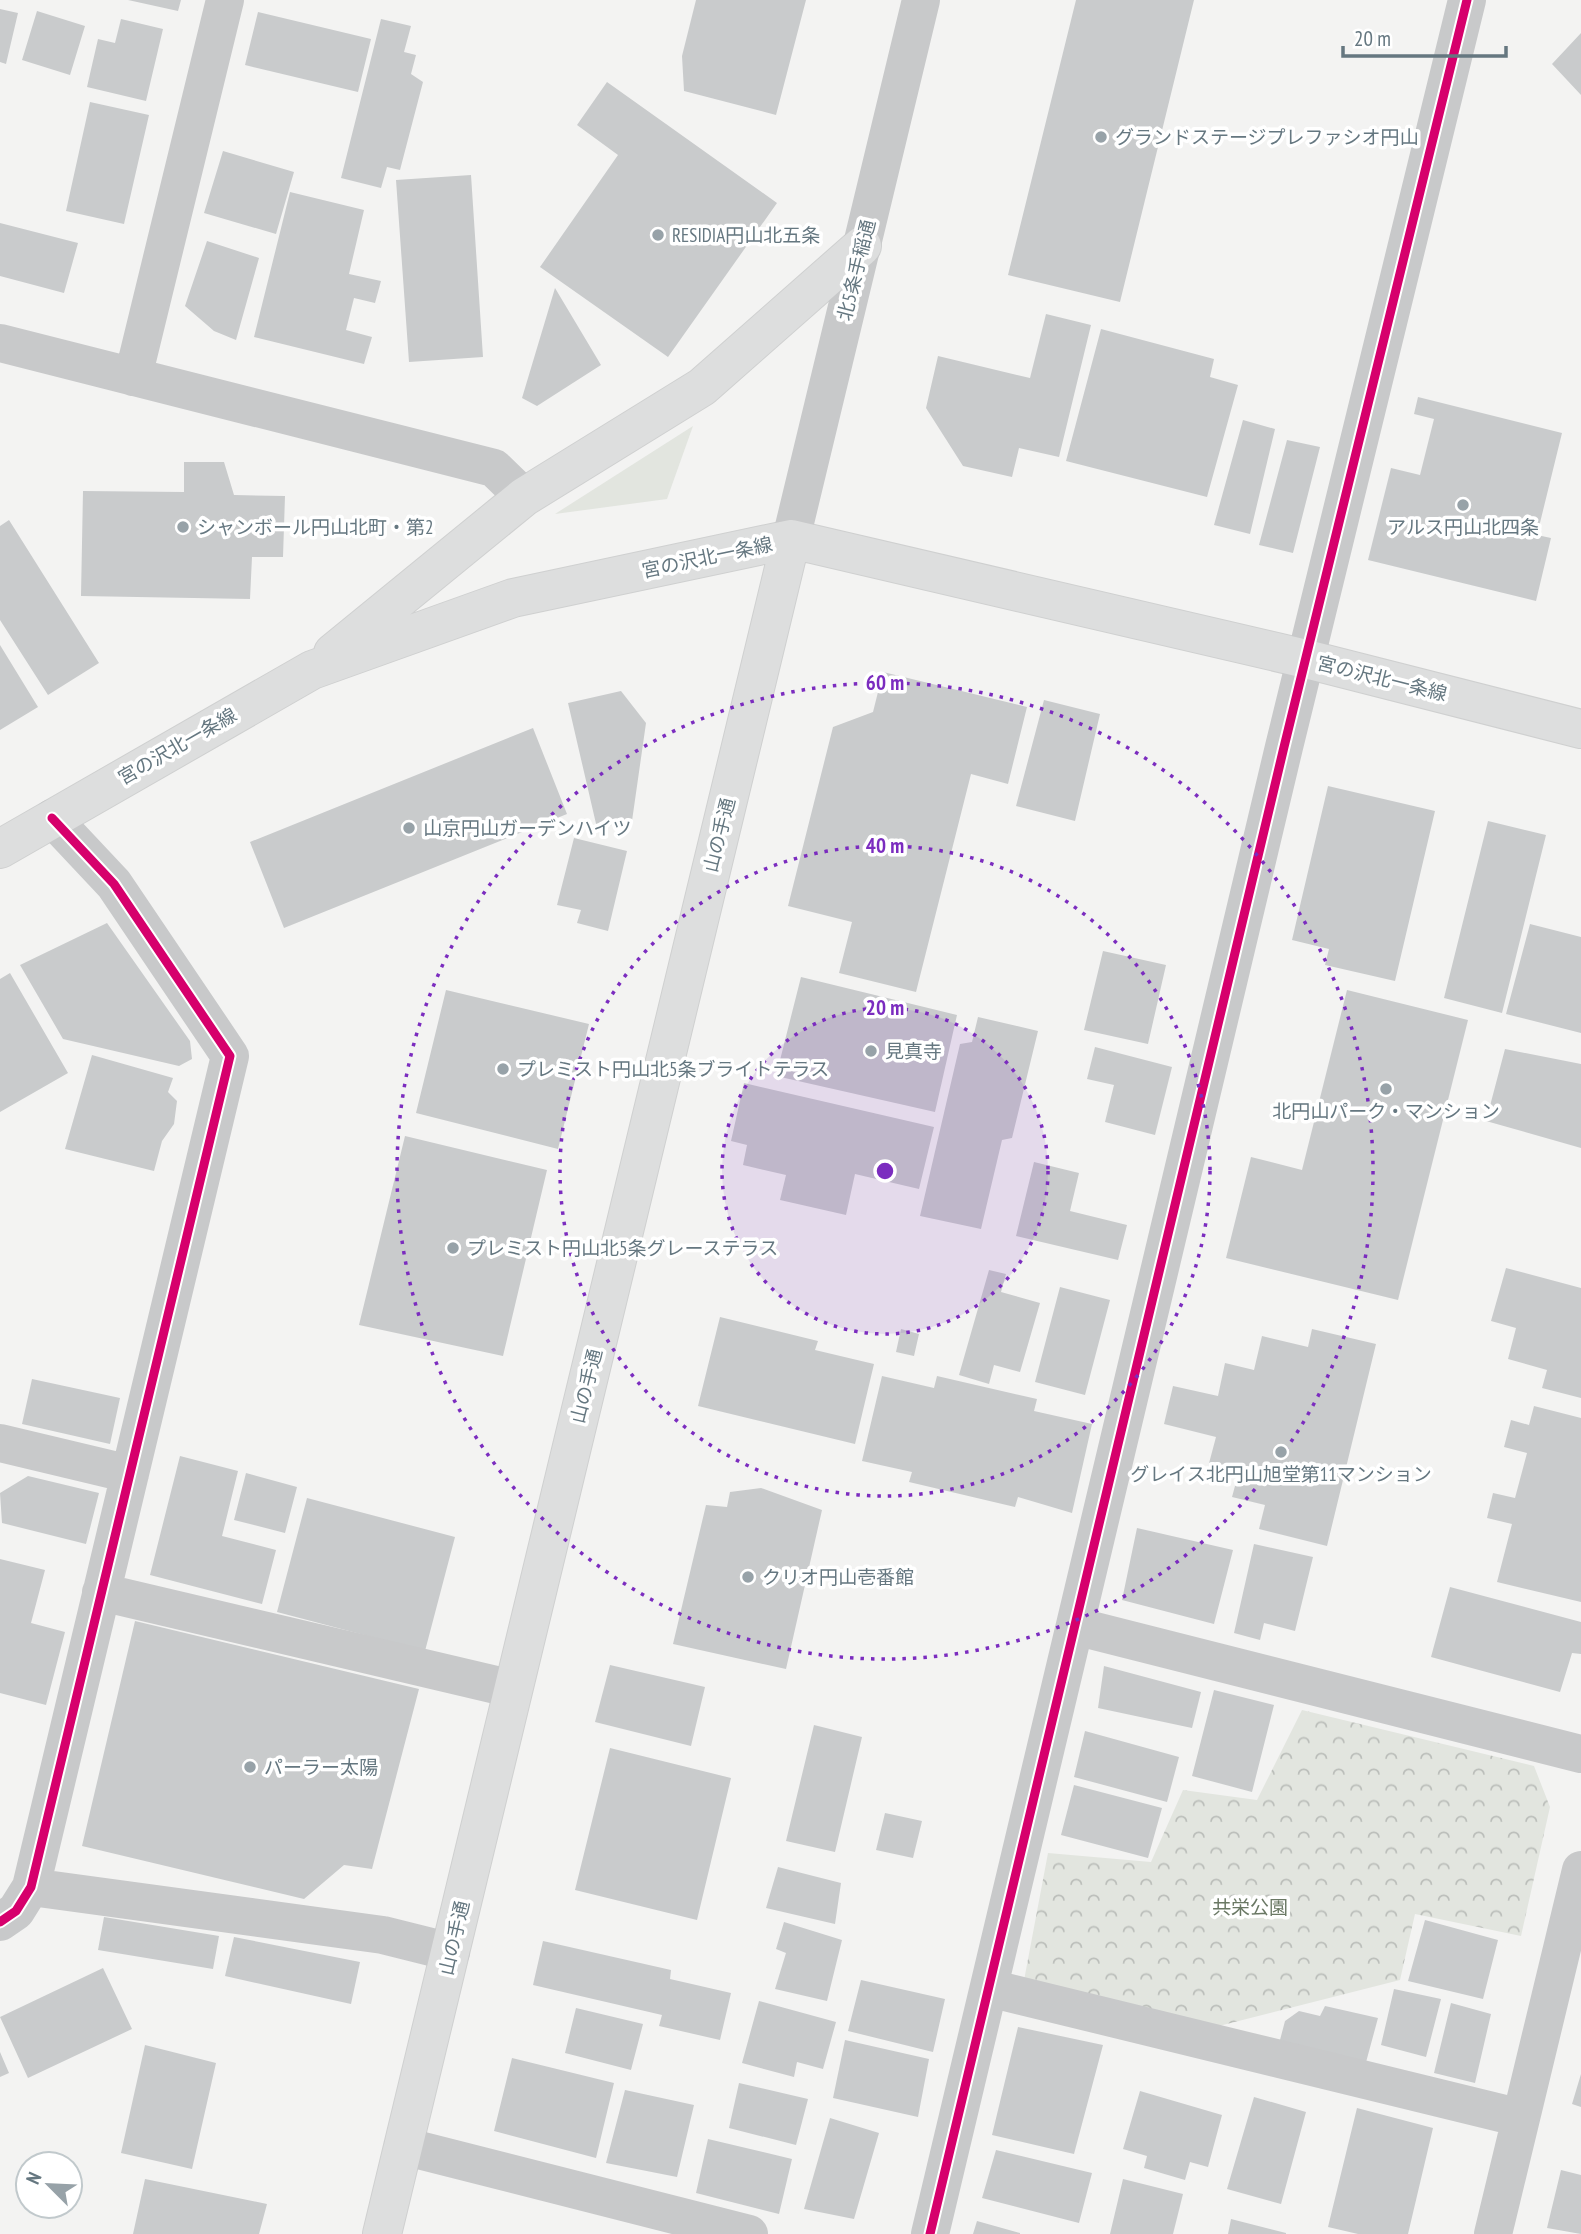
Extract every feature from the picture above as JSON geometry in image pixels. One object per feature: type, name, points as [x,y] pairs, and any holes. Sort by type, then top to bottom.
[{"type":"main road","points":[[312,670],[524,497],[702,387],[862,246]]},
{"type":"main road","name":"宮の沢北一条線","points":[[0,849],[312,670],[513,598],[790,539],[1306,659],[1581,729]]},
{"type":"main road","name":"山の手通","points":[[382,2234],[790,539]]},
{"type":"street","points":[[133,377],[225,0]]},
{"type":"street","name":"北5条手稲通","points":[[790,539],[921,0]]},
{"type":"street","points":[[930,2234],[1466,0]]},
{"type":"street","points":[[0,343],[494,468],[524,497]]},
{"type":"street","points":[[0,1922],[16,1911],[31,1887],[230,1056],[114,884],[52,818]]},
{"type":"street","points":[[0,1443],[130,1475]]},
{"type":"street","points":[[101,1592],[513,1689]]},
{"type":"street","points":[[1075,1626],[1581,1754]]},
{"type":"street","points":[[1493,2234],[1581,1870]]},
{"type":"street","points":[[31,1887],[383,1935],[451,1952]]},
{"type":"street","points":[[989,1988],[1521,2118]]},
{"type":"street","points":[[403,2146],[749,2234]]},
{"type":"green space","points":[[693,426],[667,499],[555,514]]},
{"type":"green space","name":"共栄公園","points":[[1302,1710],[1534,1766],[1550,1807],[1521,1936],[1415,1914],[1400,1980],[1215,2027],[1022,1991],[1048,1853],[1151,1862],[1183,1790],[1257,1800]]},
{"type":"building","points":[[128,0],[181,0],[178,11]]},
{"type":"building","points":[[696,0],[806,0],[776,115],[684,91],[682,56]]},
{"type":"building","name":"グランドステージプレファシオ円山","points":[[1076,0],[1194,0],[1120,302],[1008,275]]},
{"type":"building","points":[[0,9],[18,13],[6,64],[0,62]]},
{"type":"building","points":[[37,11],[85,26],[70,75],[22,60]]},
{"type":"building","points":[[258,12],[371,39],[358,92],[245,65]]},
{"type":"building","points":[[121,19],[163,29],[146,101],[87,87],[98,39],[115,43]]},
{"type":"building","points":[[381,19],[411,26],[404,52],[416,55],[411,74],[423,82],[400,170],[387,167],[381,188],[341,178]]},
{"type":"building","points":[[1581,33],[1581,95],[1552,64]]},
{"type":"building","name":"RESIDIA円山北五条","points":[[607,82],[777,203],[668,357],[540,267],[618,155],[577,125]]},
{"type":"building","points":[[90,102],[149,115],[124,224],[66,211]]},
{"type":"building","points":[[223,151],[294,172],[276,234],[204,213]]},
{"type":"building","points":[[471,175],[483,357],[409,362],[396,180]]},
{"type":"building","points":[[290,192],[364,210],[349,274],[381,281],[375,303],[354,298],[346,330],[372,337],[364,364],[254,337]]},
{"type":"building","points":[[0,223],[78,243],[64,293],[0,276]]},
{"type":"building","points":[[207,241],[259,258],[236,340],[214,331],[185,306]]},
{"type":"building","points":[[555,288],[601,365],[537,406],[522,398]]},
{"type":"building","points":[[1046,314],[1091,325],[1059,457],[1019,448],[1012,477],[963,466],[926,408],[938,356],[1030,378]]},
{"type":"building","points":[[1101,329],[1214,359],[1210,377],[1238,385],[1207,497],[1066,461]]},
{"type":"building","name":"アルス円山北四条","points":[[1418,397],[1562,433],[1537,535],[1551,538],[1536,601],[1368,560],[1391,468],[1420,475],[1434,419],[1414,414]]},
{"type":"building","points":[[1243,420],[1275,429],[1250,534],[1214,525]]},
{"type":"building","points":[[1287,440],[1320,447],[1293,553],[1259,545]]},
{"type":"building","name":"シャンボール円山北町・第2","points":[[184,462],[224,462],[234,495],[285,496],[283,557],[252,557],[250,599],[81,596],[83,491],[184,492]]},
{"type":"building","points":[[9,520],[99,663],[48,695],[0,620],[0,526]]},
{"type":"building","points":[[0,645],[38,707],[0,730]]},
{"type":"building","points":[[883,672],[1027,707],[1008,784],[971,774],[916,992],[839,973],[852,922],[788,906],[833,727],[873,712]]},
{"type":"building","points":[[621,691],[646,723],[632,821],[597,828],[568,703]]},
{"type":"building","points":[[1044,700],[1100,714],[1075,821],[1016,806]]},
{"type":"building","name":"山京円山ガーデンハイツ","points":[[533,728],[567,814],[284,928],[250,842]]},
{"type":"building","points":[[1328,786],[1435,811],[1395,981],[1325,965],[1329,949],[1292,940]]},
{"type":"building","points":[[1488,821],[1546,835],[1502,1013],[1444,998]]},
{"type":"building","points":[[574,838],[627,851],[608,931],[577,923],[581,910],[557,905]]},
{"type":"building","points":[[107,923],[190,1041],[192,1059],[179,1066],[63,1039],[20,965]]},
{"type":"building","points":[[1530,924],[1581,937],[1581,1033],[1506,1014]]},
{"type":"building","points":[[1103,951],[1166,965],[1148,1044],[1084,1030]]},
{"type":"building","points":[[10,973],[68,1073],[0,1112],[0,979]]},
{"type":"building","points":[[801,977],[957,1015],[935,1112],[776,1076]]},
{"type":"building","name":"プレミスト円山北5条ブライトテラス","points":[[446,990],[589,1024],[558,1149],[416,1113]]},
{"type":"building","name":"北円山パーク・マンション","points":[[1347,990],[1468,1020],[1398,1300],[1226,1258],[1251,1157],[1302,1170]]},
{"type":"building","points":[[978,1017],[1038,1031],[1012,1138],[1002,1140],[981,1229],[920,1216],[960,1044],[972,1042]]},
{"type":"building","points":[[1095,1047],[1172,1067],[1155,1135],[1105,1122],[1114,1085],[1087,1079]]},
{"type":"building","points":[[1505,1049],[1581,1064],[1581,1148],[1486,1121]]},
{"type":"building","points":[[92,1055],[173,1078],[168,1092],[177,1101],[174,1124],[162,1141],[154,1171],[65,1149]]},
{"type":"building","points":[[744,1083],[934,1127],[919,1189],[855,1174],[846,1215],[780,1200],[786,1175],[743,1165],[747,1145],[731,1141]]},
{"type":"building","name":"プレミスト円山北5条グレーステラス","points":[[405,1136],[547,1170],[503,1356],[359,1325]]},
{"type":"building","points":[[1034,1162],[1079,1173],[1070,1211],[1127,1225],[1118,1260],[1016,1236]]},
{"type":"building","points":[[1506,1268],[1581,1288],[1581,1398],[1542,1388],[1547,1370],[1508,1359],[1516,1328],[1491,1321]]},
{"type":"building","points":[[989,1270],[1006,1274],[1001,1292],[1040,1303],[1020,1372],[994,1365],[989,1384],[959,1375]]},
{"type":"building","points":[[1060,1287],[1110,1300],[1085,1395],[1035,1382]]},
{"type":"building","points":[[720,1317],[818,1341],[815,1350],[874,1364],[855,1444],[698,1406]]},
{"type":"building","points":[[901,1329],[919,1334],[914,1356],[896,1352]]},
{"type":"building","name":"グレイス北円山旭堂第11マンション","points":[[1312,1329],[1376,1344],[1327,1546],[1259,1529],[1265,1505],[1232,1497],[1238,1475],[1208,1467],[1216,1437],[1164,1424],[1173,1386],[1218,1396],[1225,1363],[1254,1370],[1262,1336],[1308,1347]]},
{"type":"building","points":[[882,1376],[934,1388],[937,1376],[1037,1399],[1034,1411],[1092,1424],[1072,1513],[1018,1497],[1015,1507],[909,1482],[912,1472],[862,1461]]},
{"type":"building","points":[[32,1379],[120,1398],[110,1444],[22,1424]]},
{"type":"building","points":[[1534,1406],[1581,1418],[1581,1602],[1497,1582],[1512,1524],[1487,1518],[1493,1493],[1515,1498],[1527,1453],[1504,1447],[1511,1420],[1529,1425]]},
{"type":"building","points":[[180,1456],[238,1471],[222,1536],[276,1550],[262,1604],[150,1575]]},
{"type":"building","points":[[246,1473],[297,1487],[285,1533],[234,1520]]},
{"type":"building","points":[[28,1476],[99,1493],[86,1544],[2,1523],[0,1493]]},
{"type":"building","name":"クリオ円山壱番館","points":[[761,1488],[822,1510],[786,1669],[673,1644],[706,1505],[727,1507],[730,1492]]},
{"type":"building","points":[[307,1498],[455,1537],[425,1651],[277,1612]]},
{"type":"building","points":[[1137,1528],[1233,1550],[1214,1624],[1122,1600]]},
{"type":"building","points":[[1254,1544],[1313,1557],[1295,1631],[1264,1623],[1260,1640],[1234,1633]]},
{"type":"building","points":[[0,1559],[45,1570],[31,1623],[65,1632],[46,1705],[0,1693]]},
{"type":"building","points":[[1450,1587],[1581,1622],[1581,1654],[1572,1653],[1560,1692],[1431,1657]]},
{"type":"building","name":"パーラー太陽","points":[[135,1621],[419,1689],[372,1869],[344,1865],[304,1899],[82,1846]]},
{"type":"building","points":[[610,1665],[705,1687],[691,1746],[595,1722]]},
{"type":"building","points":[[1104,1666],[1201,1692],[1192,1728],[1098,1708]]},
{"type":"building","points":[[1214,1690],[1274,1705],[1252,1792],[1192,1776]]},
{"type":"building","points":[[814,1725],[862,1737],[835,1852],[786,1841]]},
{"type":"building","points":[[1085,1731],[1179,1757],[1167,1802],[1074,1777]]},
{"type":"building","points":[[610,1748],[731,1778],[697,1920],[575,1890]]},
{"type":"building","points":[[1074,1785],[1162,1808],[1148,1858],[1061,1835]]},
{"type":"building","points":[[885,1813],[922,1821],[913,1858],[876,1850]]},
{"type":"building","points":[[778,1867],[841,1883],[835,1924],[766,1908]]},
{"type":"building","points":[[104,1917],[219,1936],[213,1969],[98,1950]]},
{"type":"building","points":[[1425,1920],[1498,1940],[1483,1999],[1408,1981]]},
{"type":"building","points":[[784,1922],[842,1940],[827,2001],[775,1989],[786,1953],[776,1949]]},
{"type":"building","points":[[234,1937],[360,1962],[351,2004],[225,1976]]},
{"type":"building","points":[[543,1941],[671,1970],[670,1979],[731,1993],[720,2040],[659,2026],[662,2015],[533,1985]]},
{"type":"building","points":[[103,1968],[132,2029],[28,2078],[0,2017]]},
{"type":"building","points":[[861,1980],[945,1999],[933,2052],[848,2031]]},
{"type":"building","points":[[1394,1989],[1441,1999],[1426,2057],[1381,2045]]},
{"type":"building","points":[[759,2001],[836,2022],[823,2069],[797,2062],[794,2077],[742,2063]]},
{"type":"building","points":[[1451,2003],[1491,2014],[1475,2083],[1434,2073]]},
{"type":"building","points":[[1325,2006],[1378,2018],[1365,2066],[1280,2040],[1285,2021],[1299,2011],[1320,2016]]},
{"type":"building","points":[[576,2008],[643,2024],[631,2070],[565,2053]]},
{"type":"building","points":[[1018,2027],[1103,2045],[1074,2154],[992,2135]]},
{"type":"building","points":[[845,2040],[929,2059],[918,2117],[833,2098]]},
{"type":"building","points":[[145,2045],[216,2063],[192,2169],[121,2153]]},
{"type":"building","points":[[0,2052],[9,2073],[0,2077]]},
{"type":"building","points":[[512,2058],[614,2083],[596,2158],[494,2131]]},
{"type":"building","points":[[1581,2074],[1581,2107],[1572,2104]]},
{"type":"building","points":[[739,2083],[808,2099],[796,2145],[729,2128]]},
{"type":"building","points":[[625,2090],[694,2105],[677,2177],[606,2163]]},
{"type":"building","points":[[1140,2091],[1222,2115],[1208,2167],[1190,2162],[1185,2180],[1144,2168],[1147,2156],[1123,2149]]},
{"type":"building","points":[[1254,2097],[1306,2112],[1281,2204],[1227,2189]]},
{"type":"building","points":[[1357,2108],[1433,2128],[1408,2234],[1358,2234],[1328,2227]]},
{"type":"building","points":[[830,2118],[879,2133],[854,2219],[804,2209]]},
{"type":"building","points":[[708,2139],[792,2159],[779,2214],[696,2193]]},
{"type":"building","points":[[996,2150],[1092,2173],[1079,2223],[982,2198]]},
{"type":"building","points":[[1561,2170],[1581,2175],[1581,2234],[1547,2228]]},
{"type":"building","points":[[145,2179],[267,2204],[259,2234],[133,2234]]},
{"type":"building","points":[[1123,2179],[1183,2194],[1173,2234],[1110,2234]]},
{"type":"building","points":[[1231,2219],[1286,2233],[1286,2234],[1228,2234]]},
{"type":"building","points":[[977,2221],[1020,2233],[1020,2234],[973,2234]]},
{"type":"cycle path","points":[[930,2234],[1284,747],[1467,0]]},
{"type":"cycle path","points":[[0,1922],[16,1911],[31,1887],[230,1056],[114,884],[52,818]]},
{"type":"place","name":"グランドステージプレファシオ円山","points":[[1101,137]]},
{"type":"place","name":"RESIDIA円山北五条","points":[[658,235]]},
{"type":"place","name":"アルス円山北四条","points":[[1463,505]]},
{"type":"place","name":"シャンボール円山北町・第2","points":[[183,527]]},
{"type":"place","name":"山京円山ガーデンハイツ","points":[[409,828]]},
{"type":"place","name":"見真寺","points":[[871,1051]]},
{"type":"place","name":"プレミスト円山北5条ブライトテラス","points":[[503,1069]]},
{"type":"place","name":"北円山パーク・マンション","points":[[1386,1089]]},
{"type":"place","name":"プレミスト円山北5条グレーステラス","points":[[453,1248]]},
{"type":"place","name":"グレイス北円山旭堂第11マンション","points":[[1281,1452]]},
{"type":"place","name":"クリオ円山壱番館","points":[[748,1577]]},
{"type":"place","name":"パーラー太陽","points":[[250,1767]]}]
